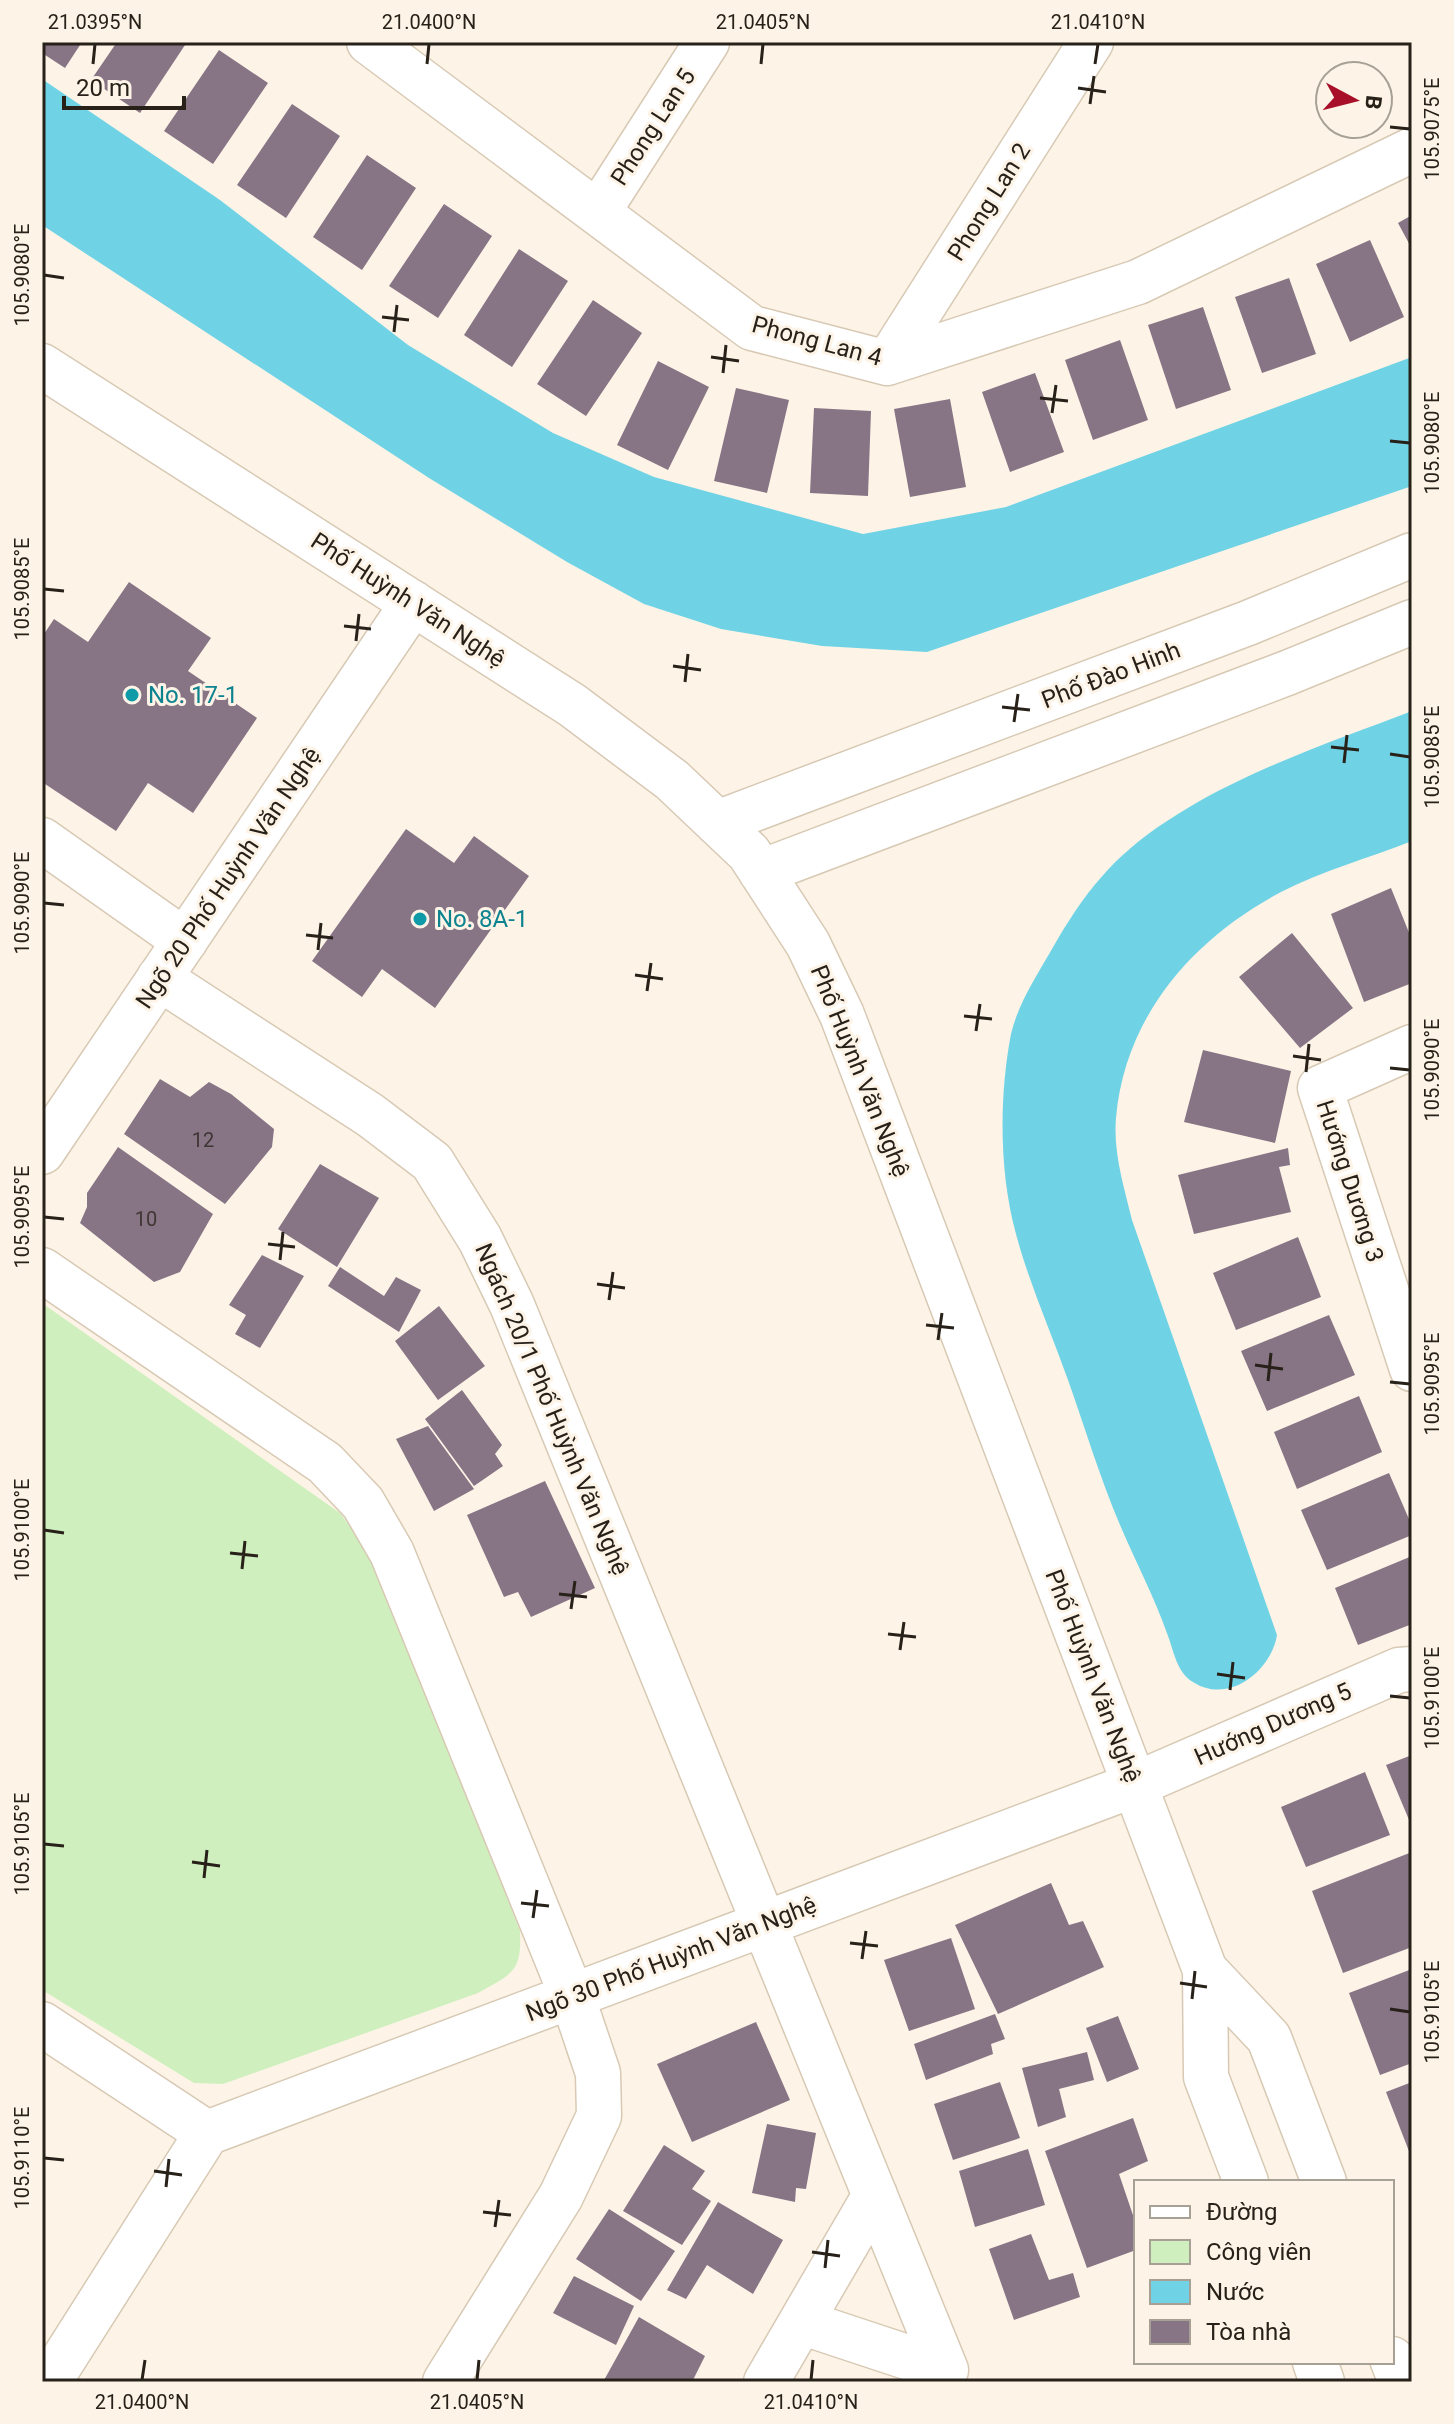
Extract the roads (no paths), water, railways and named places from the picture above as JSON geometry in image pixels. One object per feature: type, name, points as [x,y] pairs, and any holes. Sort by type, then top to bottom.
[{"type":"street","name":"Phong Lan 4","points":[[369,42],[752,328],[887,363],[1138,282],[1412,150]]},
{"type":"street","name":"Phong Lan 5","points":[[598,212],[707,42]]},
{"type":"street","name":"Phong Lan 2","points":[[887,363],[1091,42]]},
{"type":"street","name":"Phố Huỳnh Văn Nghệ","points":[[42,366],[572,705],[672,780],[749,853],[808,944],[842,1015],[1205,1970],[1206,2077],[1245,2180]]},
{"type":"street","name":"Phố Đào Hinh","points":[[717,823],[1248,623],[1412,555]]},
{"type":"street","name":"Ngõ 20 Phố Huỳnh Văn Nghệ","points":[[42,1152],[413,603]]},
{"type":"street","points":[[761,872],[1272,679],[1412,622]]},
{"type":"street","points":[[42,840],[185,941]]},
{"type":"street","name":"Ngách 20/1 Phố Huỳnh Văn Nghệ","points":[[159,978],[370,1115],[432,1162],[480,1239],[512,1305],[767,1923],[946,2370],[801,2322]]},
{"type":"street","name":"Hướng Dương 3","points":[[1412,1047],[1320,1088],[1412,1369]]},
{"type":"street","points":[[42,1270],[325,1463],[363,1503],[392,1553],[572,1996],[598,2073],[599,2116],[561,2196],[445,2382]]},
{"type":"street","name":"Hướng Dương 5","points":[[1134,1785],[1399,1670],[1412,1669]]},
{"type":"street","name":"Ngõ 30 Phố Huỳnh Văn Nghệ","points":[[207,2133],[1134,1785]]},
{"type":"street","name":"Phố Huỳnh Văn Nghệ","points":[[1205,1970],[1269,2038],[1323,2180]]},
{"type":"street","points":[[42,2024],[207,2133],[49,2382]]},
{"type":"street","points":[[766,2382],[875,2195]]},
{"type":"water","points":[[42,79],[220,200],[408,345],[553,433],[654,477],[863,534],[1006,507],[1412,357],[1412,486],[927,652],[822,646],[721,629],[644,604],[567,562],[429,478],[42,225]]},
{"type":"water","points":[[1412,711],[1412,841],[1297,884],[1249,911],[1220,932],[1169,984],[1149,1013],[1133,1046],[1122,1081],[1116,1118],[1116,1144],[1132,1220],[1277,1635],[1266,1661],[1246,1681],[1220,1690],[1206,1688],[1188,1678],[1177,1662],[1106,1489],[1021,1252],[1010,1210],[1004,1160],[1004,1083],[1011,1034],[1028,990],[1088,893],[1115,862],[1148,834],[1196,803],[1256,773]]},
{"type":"place","name":"No. 17-1","points":[[132,695]]},
{"type":"place","name":"No. 8A-1","points":[[420,919]]}]
